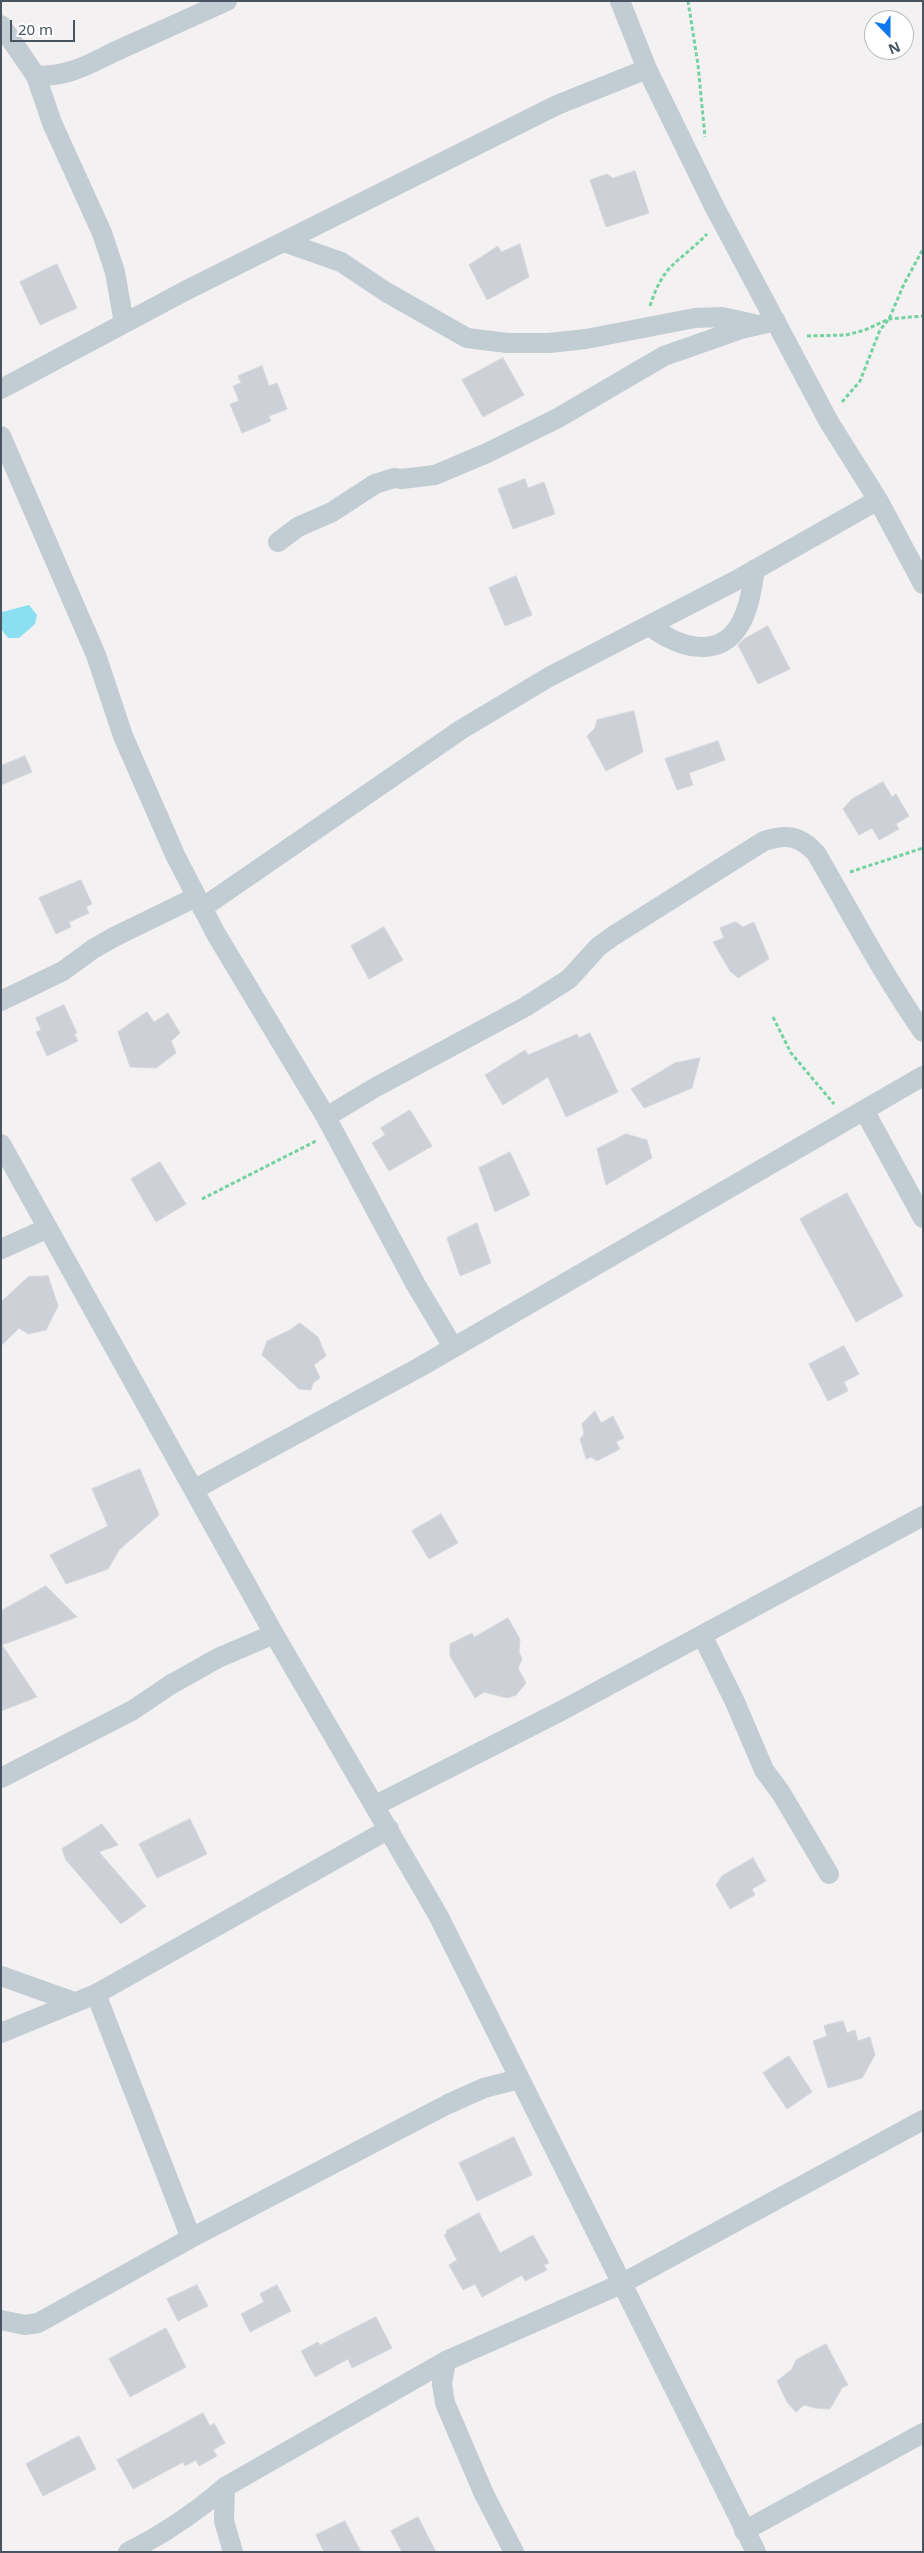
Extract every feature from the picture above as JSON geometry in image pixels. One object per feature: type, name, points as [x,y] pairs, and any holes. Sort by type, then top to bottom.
[{"type":"street","points":[[36,76],[57,76],[76,72],[110,54],[227,1]]},
{"type":"street","points":[[620,1],[647,69],[773,328],[878,500],[923,584]]},
{"type":"street","points":[[1,24],[36,76],[52,123],[102,233],[115,272],[124,323]]},
{"type":"street","points":[[1,389],[124,323],[556,105],[647,69]]},
{"type":"street","points":[[284,242],[341,262],[386,292],[467,338],[507,344],[549,343],[586,339],[695,318],[722,317],[773,328]]},
{"type":"street","points":[[278,542],[298,527],[332,512],[375,484],[394,478],[402,479],[435,475],[454,468],[558,418],[664,356],[773,328]]},
{"type":"street","points":[[1,436],[96,655],[123,736],[199,903],[331,1124],[416,1285],[453,1347]]},
{"type":"street","points":[[1,1001],[63,971],[93,949],[114,938],[199,903],[462,729],[549,677],[755,570],[878,500]]},
{"type":"street","points":[[650,626],[662,635],[686,646],[702,648],[724,641],[740,625],[751,593],[755,570]]},
{"type":"street","points":[[331,1124],[392,1078],[533,1002],[569,979],[598,947],[614,936],[764,841],[780,836],[796,836],[807,843],[816,853],[885,974],[923,1032]]},
{"type":"street","points":[[195,1489],[453,1347],[923,1076]]},
{"type":"street","points":[[856,1114],[923,1218]]},
{"type":"street","points":[[1,1144],[195,1489],[274,1634],[376,1805],[438,1915],[756,2552]]},
{"type":"street","points":[[1,1249],[48,1228]]},
{"type":"street","points":[[376,1805],[561,1711],[923,1516]]},
{"type":"street","points":[[1,1778],[133,1710],[170,1685],[218,1658],[274,1634]]},
{"type":"street","points":[[702,1635],[735,1702],[764,1770],[781,1793],[829,1874]]},
{"type":"street","points":[[1,2033],[96,1994],[389,1829]]},
{"type":"street","points":[[1,1976],[74,2002]]},
{"type":"street","points":[[96,1994],[191,2238]]},
{"type":"street","points":[[1,2320],[25,2325],[38,2322],[191,2238],[448,2104],[484,2088],[519,2079]]},
{"type":"street","points":[[128,2552],[164,2533],[195,2512],[225,2486],[446,2361],[621,2284],[923,2120]]},
{"type":"street","points":[[446,2361],[442,2384],[445,2403],[484,2494],[514,2552]]},
{"type":"street","points":[[744,2531],[923,2433]]},
{"type":"street","points":[[225,2486],[224,2521],[233,2552]]},
{"type":"path","points":[[688,1],[698,65],[705,142]]},
{"type":"path","points":[[645,327],[648,312],[661,276],[706,235],[715,208]]},
{"type":"path","points":[[837,434],[841,402],[860,381],[876,339],[889,320],[904,284],[923,249]]},
{"type":"path","points":[[773,328],[846,335],[865,330],[889,320],[923,316]]},
{"type":"path","points":[[831,879],[923,848]]},
{"type":"path","points":[[773,1017],[791,1053],[856,1114]]},
{"type":"path","points":[[202,1199],[331,1124]]},
{"type":"water","points":[[29,605],[37,615],[35,624],[19,638],[8,638],[1,629],[2,612]]},
{"type":"building","points":[[635,171],[649,213],[606,227],[590,180],[607,174],[613,178]]},
{"type":"building","points":[[520,244],[529,277],[487,300],[469,265],[498,246],[501,252]]},
{"type":"building","points":[[57,264],[77,308],[40,325],[20,282]]},
{"type":"building","points":[[503,358],[524,395],[483,417],[462,380]]},
{"type":"building","points":[[262,366],[269,386],[277,383],[287,409],[269,416],[271,421],[242,433],[230,404],[239,401],[233,386],[241,383],[238,376]]},
{"type":"building","points":[[525,479],[528,488],[544,482],[555,514],[513,529],[498,489]]},
{"type":"building","points":[[516,576],[532,615],[505,626],[489,588]]},
{"type":"building","points":[[768,626],[790,669],[758,684],[738,645],[744,639]]},
{"type":"building","points":[[634,711],[643,752],[606,771],[587,736],[595,728],[597,720]]},
{"type":"building","points":[[718,741],[725,760],[689,773],[693,785],[677,790],[665,759]]},
{"type":"building","points":[[25,756],[32,772],[1,785],[1,766]]},
{"type":"building","points":[[883,782],[892,797],[896,794],[909,816],[896,824],[899,829],[879,840],[872,828],[859,835],[843,809],[852,799]]},
{"type":"building","points":[[81,880],[92,904],[86,907],[89,913],[69,922],[71,927],[56,934],[39,898]]},
{"type":"building","points":[[736,922],[743,927],[754,922],[769,959],[738,978],[730,971],[713,942],[724,938],[720,928]]},
{"type":"building","points":[[384,927],[403,960],[369,979],[351,946]]},
{"type":"building","points":[[64,1005],[77,1033],[74,1034],[78,1041],[47,1056],[36,1032],[41,1030],[36,1018]]},
{"type":"building","points":[[147,1012],[154,1022],[168,1013],[180,1033],[171,1041],[176,1053],[156,1068],[130,1067],[118,1032]]},
{"type":"building","points":[[590,1033],[618,1092],[566,1117],[548,1077],[503,1105],[485,1075],[525,1050],[528,1055],[577,1034],[579,1038]]},
{"type":"building","points":[[700,1058],[692,1088],[644,1108],[631,1089],[675,1063]]},
{"type":"building","points":[[410,1110],[432,1146],[389,1171],[372,1143],[385,1135],[381,1128]]},
{"type":"building","points":[[626,1134],[647,1140],[652,1158],[606,1185],[597,1149]]},
{"type":"building","points":[[510,1152],[530,1195],[495,1212],[479,1168]]},
{"type":"building","points":[[160,1162],[186,1204],[156,1222],[131,1179]]},
{"type":"building","points":[[847,1193],[903,1296],[856,1322],[800,1219]]},
{"type":"building","points":[[477,1223],[491,1263],[460,1276],[447,1238]]},
{"type":"building","points":[[48,1276],[58,1306],[46,1330],[28,1334],[19,1328],[1,1346],[1,1302],[28,1277]]},
{"type":"building","points":[[300,1323],[318,1337],[326,1356],[314,1365],[320,1378],[313,1383],[311,1390],[299,1389],[262,1355],[267,1341]]},
{"type":"building","points":[[844,1346],[859,1374],[844,1382],[848,1391],[828,1401],[809,1364]]},
{"type":"building","points":[[595,1411],[601,1423],[613,1416],[624,1438],[616,1442],[620,1449],[597,1461],[591,1457],[586,1459],[580,1439],[584,1434],[582,1424]]},
{"type":"building","points":[[140,1469],[159,1515],[119,1550],[108,1569],[66,1584],[50,1555],[108,1526],[92,1489]]},
{"type":"building","points":[[441,1514],[458,1543],[429,1559],[412,1531]]},
{"type":"building","points":[[46,1586],[77,1617],[2,1645],[37,1697],[1,1711],[1,1611]]},
{"type":"building","points":[[508,1618],[520,1639],[519,1652],[522,1659],[518,1668],[526,1683],[516,1695],[507,1698],[484,1692],[475,1698],[450,1656],[450,1644],[472,1633],[474,1637]]},
{"type":"building","points":[[190,1819],[207,1854],[157,1878],[139,1844]]},
{"type":"building","points":[[102,1824],[118,1845],[99,1852],[146,1906],[121,1924],[66,1860],[62,1849]]},
{"type":"building","points":[[753,1858],[766,1881],[752,1889],[755,1895],[730,1909],[716,1885],[722,1876]]},
{"type":"building","points":[[843,2021],[847,2033],[855,2030],[858,2041],[870,2037],[875,2055],[862,2078],[828,2088],[813,2041],[827,2036],[824,2026]]},
{"type":"building","points":[[789,2056],[812,2092],[787,2109],[763,2073]]},
{"type":"building","points":[[514,2137],[532,2175],[477,2201],[459,2163]]},
{"type":"building","points":[[479,2213],[500,2253],[533,2235],[549,2263],[544,2265],[547,2270],[525,2281],[522,2275],[482,2297],[475,2284],[463,2290],[449,2265],[457,2260],[444,2235],[447,2233],[446,2231]]},
{"type":"building","points":[[197,2285],[208,2306],[178,2321],[167,2299]]},
{"type":"building","points":[[277,2285],[291,2311],[250,2332],[241,2314],[264,2302],[260,2294]]},
{"type":"building","points":[[376,2317],[392,2348],[352,2368],[348,2359],[315,2377],[301,2351],[318,2342],[320,2345]]},
{"type":"building","points":[[166,2328],[186,2367],[130,2397],[109,2359]]},
{"type":"building","points":[[826,2344],[848,2385],[842,2388],[830,2409],[804,2405],[796,2412],[787,2402],[777,2381],[792,2369],[796,2360]]},
{"type":"building","points":[[203,2413],[210,2426],[214,2423],[225,2443],[213,2450],[217,2456],[199,2466],[196,2460],[185,2466],[183,2462],[133,2489],[117,2460]]},
{"type":"building","points":[[79,2436],[96,2469],[43,2496],[26,2464]]},
{"type":"building","points":[[418,2517],[436,2552],[402,2552],[391,2531]]},
{"type":"building","points":[[345,2521],[361,2552],[324,2552],[316,2535]]}]
